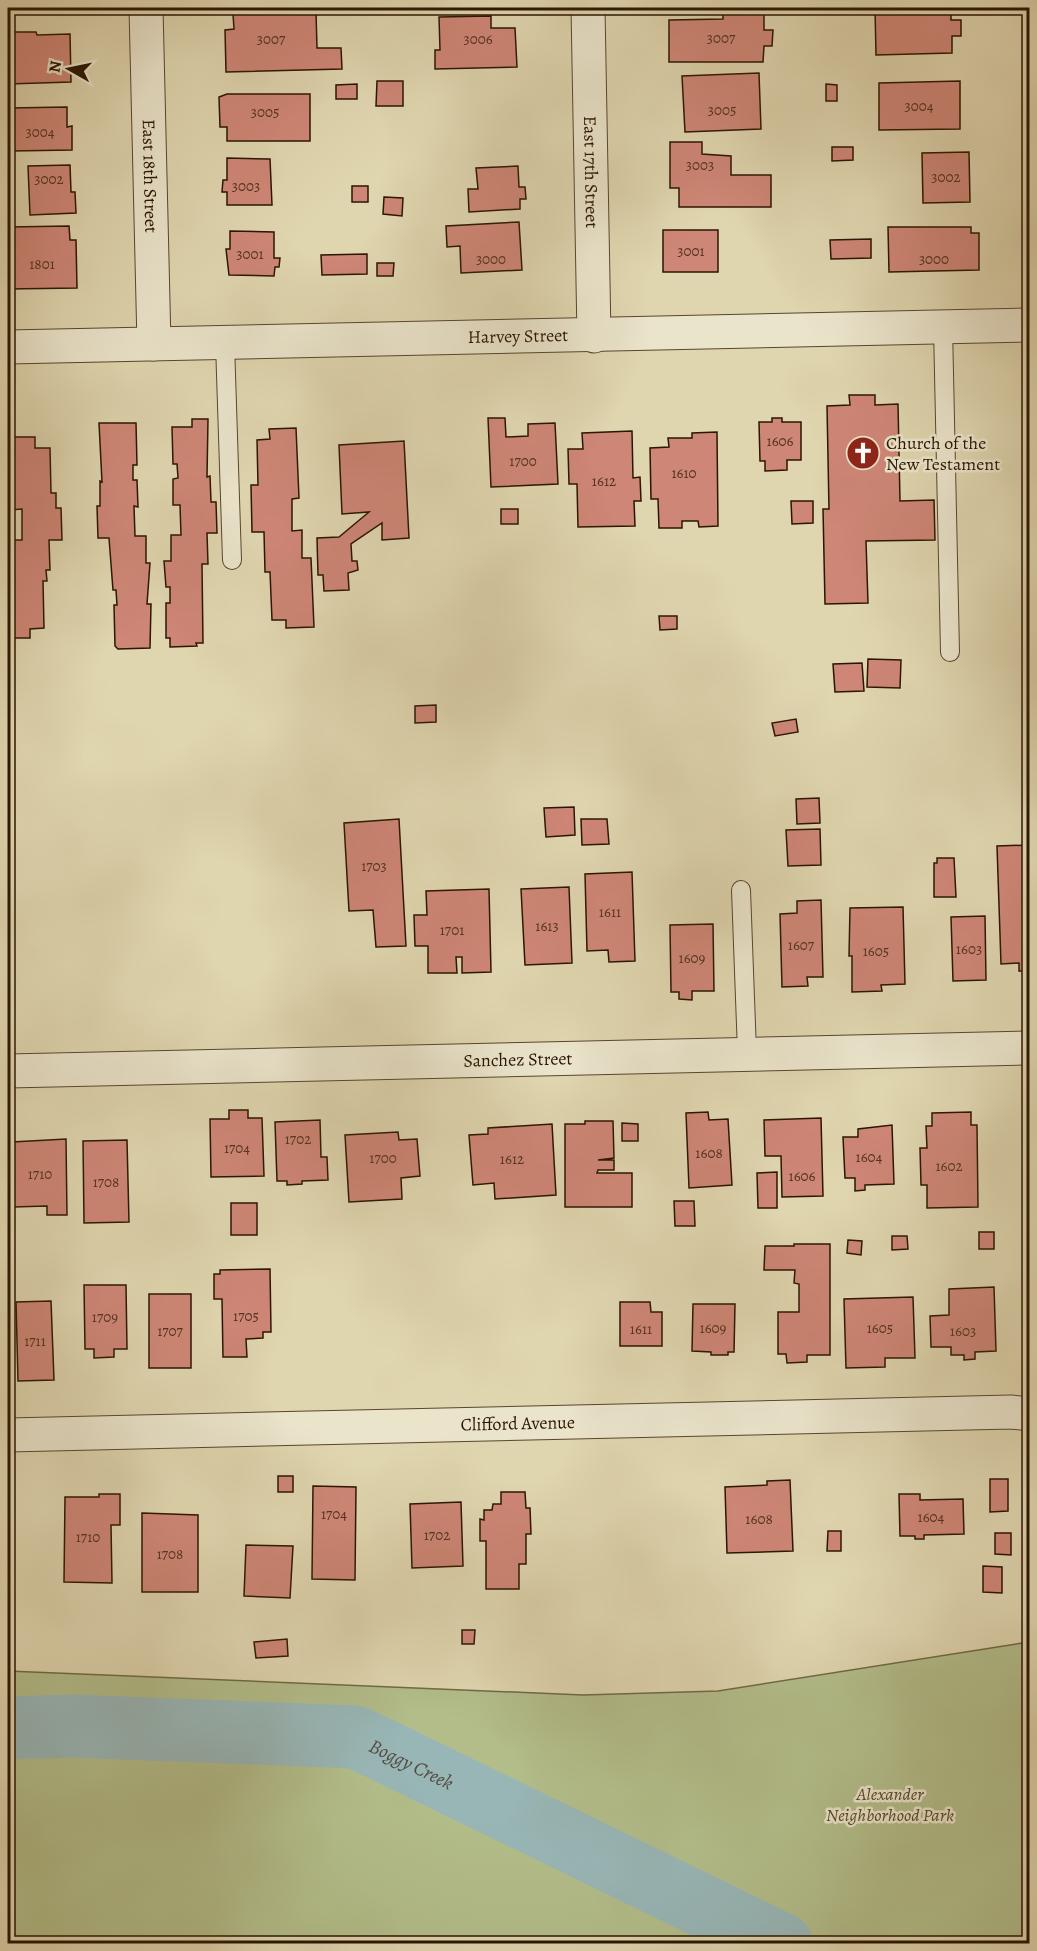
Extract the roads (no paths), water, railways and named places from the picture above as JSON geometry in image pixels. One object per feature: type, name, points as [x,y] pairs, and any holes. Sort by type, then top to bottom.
[{"type":"street","name":"East 18th Street","points":[[146,8],[154,344]]},
{"type":"street","name":"East 17th Street","points":[[588,8],[594,336]]},
{"type":"street","name":"Harvey Street","points":[[8,347],[1029,325]]},
{"type":"street","name":"Sanchez Street","points":[[8,1071],[747,1052],[1029,1048]]},
{"type":"street","name":"Clifford Avenue","points":[[8,1435],[1011,1412],[1029,1414]]},
{"type":"lane","points":[[943,327],[950,652]]},
{"type":"lane","points":[[225,343],[232,560]]},
{"type":"lane","points":[[741,890],[747,1052]]},
{"type":"waterway","name":"Boggy Creek","points":[[8,1728],[71,1726],[356,1737],[781,1944]]},
{"type":"place","name":"Church of the New Testament","points":[[863,453]]},
{"type":"park label","name":"Alexander Neighborhood Park","points":[[890,1804]]}]
